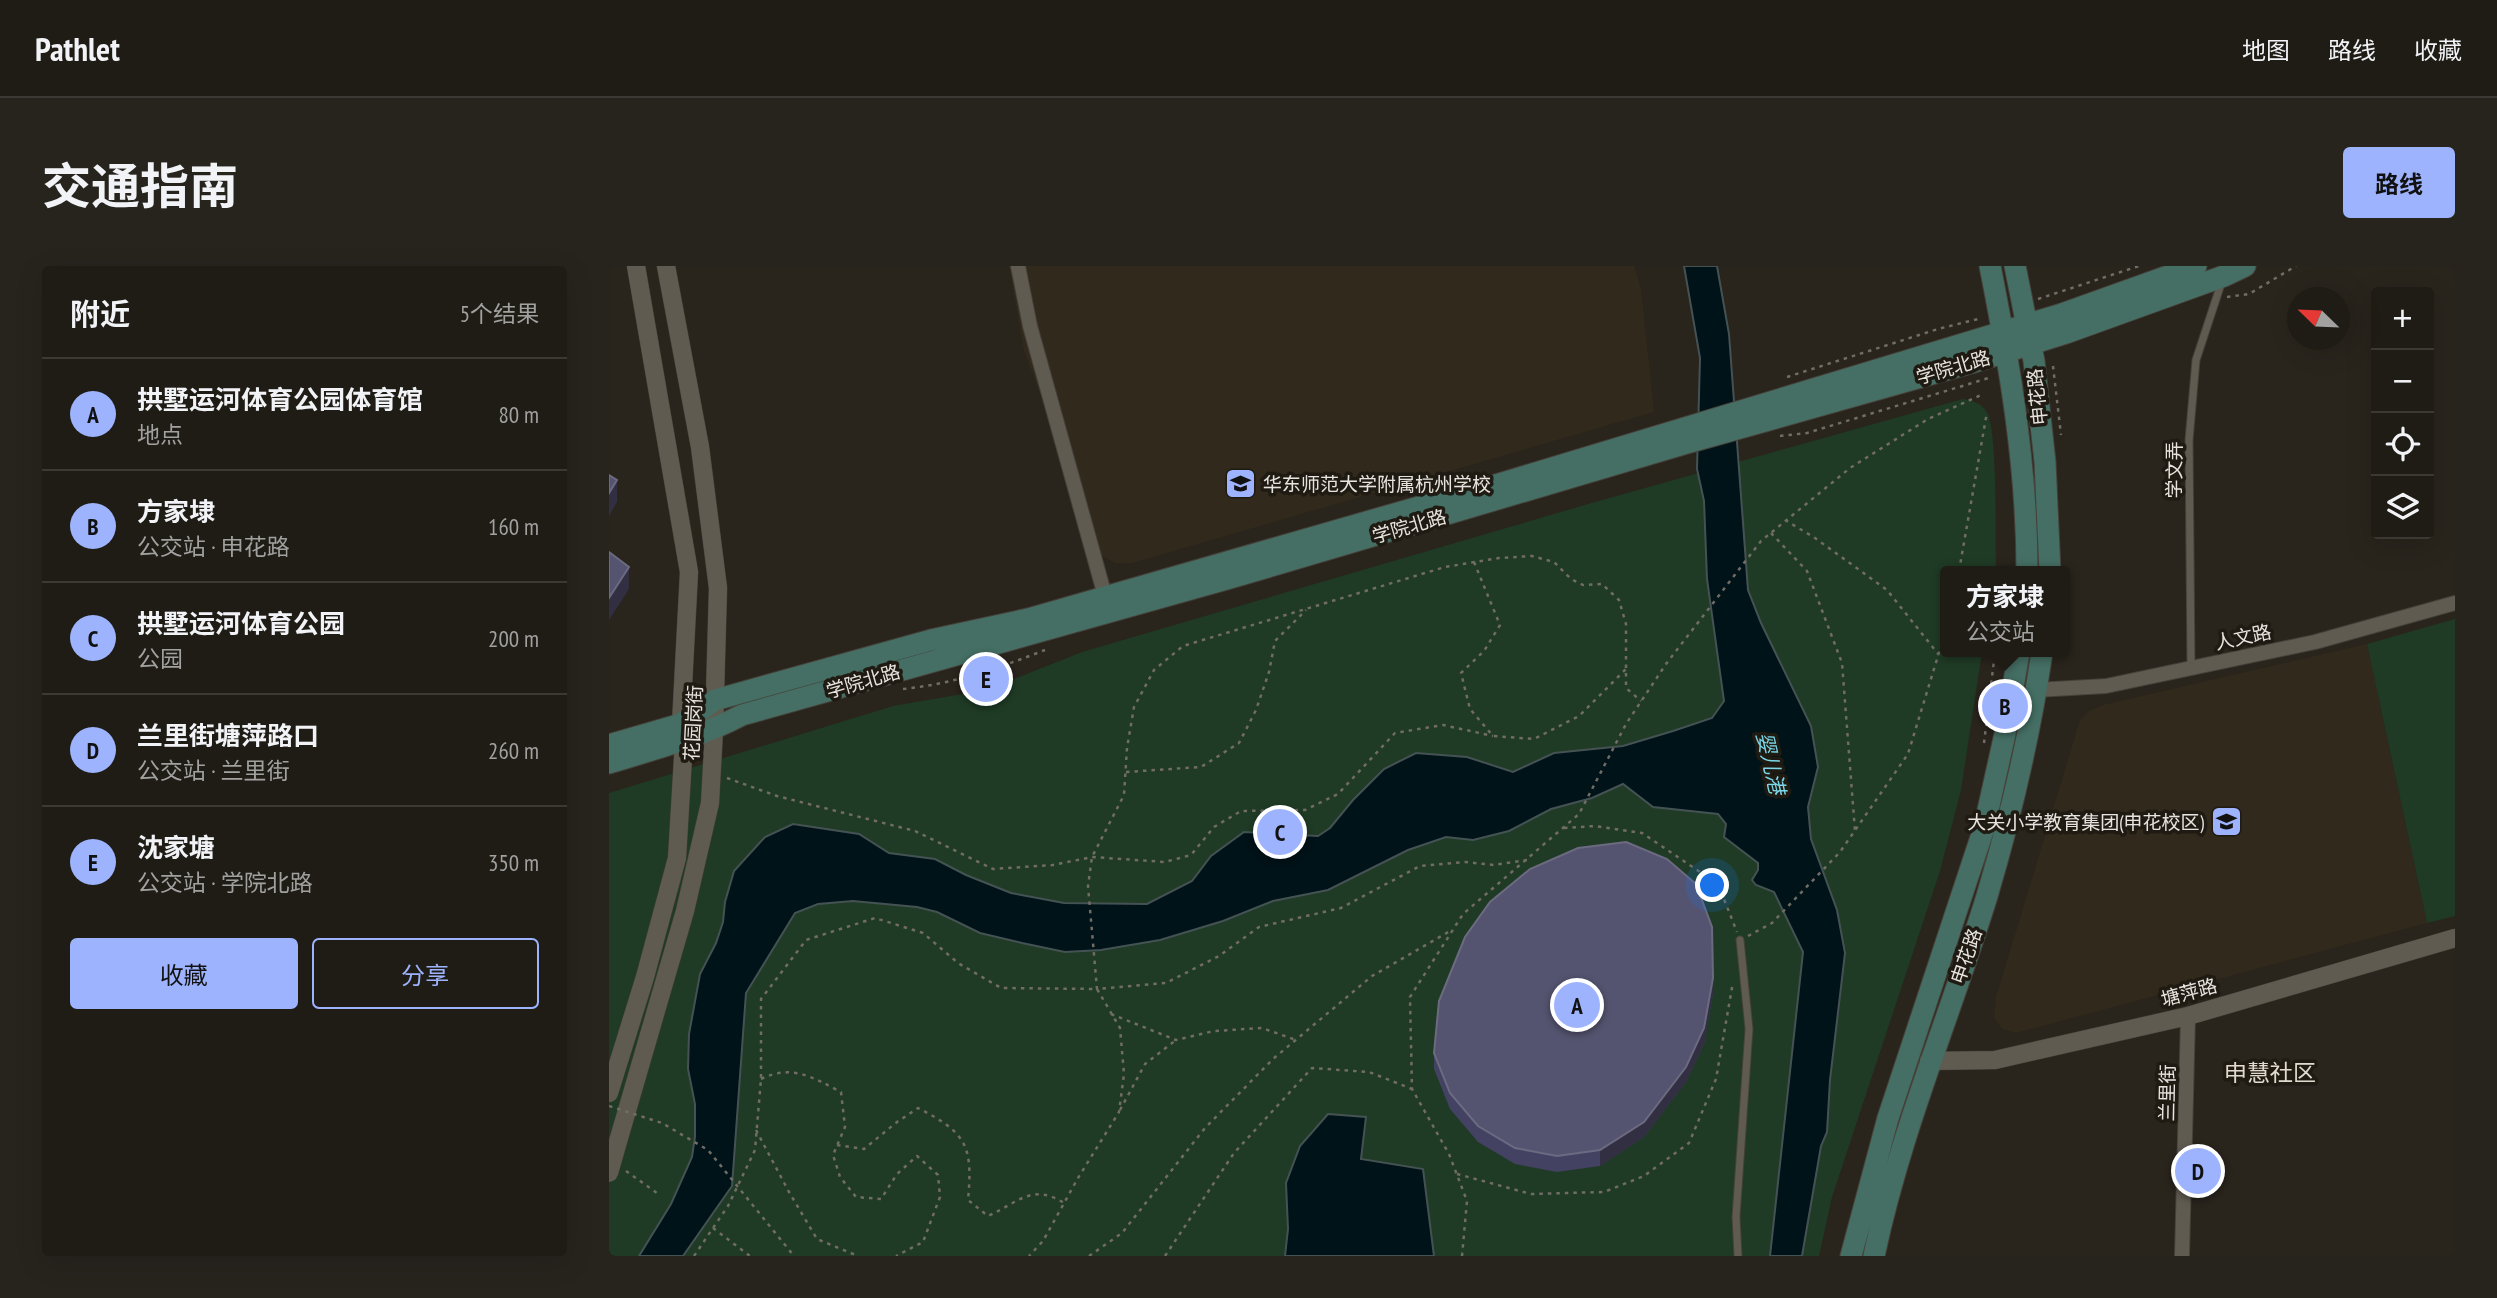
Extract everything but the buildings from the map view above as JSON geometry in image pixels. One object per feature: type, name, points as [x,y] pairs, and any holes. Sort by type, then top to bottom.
[{"type":"main road","name":"申花路","points":[[1990,266],[2018,423],[2024,477],[2027,566]]},
{"type":"main road","name":"申花路","points":[[2015,266],[2027,324],[2045,462],[2050,566]]},
{"type":"main road","name":"学院北路","points":[[609,763],[682,733],[715,700],[931,640],[1028,619],[1499,484],[1685,435],[1747,427],[2003,332],[2196,266]]},
{"type":"main road","name":"学院北路","points":[[2027,324],[2224,276],[2245,266]]},
{"type":"main road","name":"学院北路","points":[[609,745],[714,730],[742,715],[1227,579],[1685,435],[1778,392],[2003,332]]},
{"type":"main road","name":"申花路","points":[[1851,1256],[1888,1118],[1985,828],[2018,657]]},
{"type":"main road","name":"申花路","points":[[1874,1256],[1895,1172],[1929,1061],[1982,911],[2004,838],[2028,740],[2041,657]]},
{"type":"street","name":"花园岗街","points":[[609,1093],[645,977],[677,858],[689,572],[636,266]]},
{"type":"street","name":"花园岗街","points":[[614,1170],[619,1139],[685,911],[710,803],[712,773],[718,588],[700,447],[666,266]]},
{"type":"street","points":[[1019,266],[1030,326],[1105,596]]},
{"type":"street","name":"人文路","points":[[2036,690],[2105,686],[2315,642],[2455,603]]},
{"type":"street","name":"塘萍路","points":[[1929,1061],[1995,1060],[2188,1016],[2455,938]]},
{"type":"street","name":"兰里街","points":[[2182,1256],[2188,1016]]},
{"type":"lane","name":"学文弄","points":[[2191,668],[2189,440],[2196,360],[2224,276]]},
{"type":"lane","points":[[1738,1256],[1736,1217],[1749,1029],[1740,940]]},
{"type":"path","points":[[2027,324],[2139,266]]},
{"type":"path","points":[[1778,392],[1826,364],[1938,329],[2003,332]]},
{"type":"path","points":[[1462,1256],[1467,1201],[1449,1154],[1412,1089],[1410,997],[1462,914],[1579,814],[1641,701],[1761,541],[1850,468],[1928,419],[1981,396]]},
{"type":"path","points":[[1960,566],[1987,412]]},
{"type":"path","points":[[1785,520],[1815,538],[1887,590],[1939,655]]},
{"type":"path","points":[[1770,533],[1807,571],[1842,663],[1855,831]]},
{"type":"path","points":[[1119,1112],[1124,1074],[1120,1028],[1097,989],[1088,886],[1091,857],[1124,795],[1135,707],[1154,670],[1183,646],[1445,566],[1531,556],[1554,562],[1571,579],[1583,585],[1602,584],[1619,600],[1626,624],[1626,688],[1641,701]]},
{"type":"path","points":[[1474,562],[1500,625],[1484,651],[1461,673],[1470,709],[1493,736]]},
{"type":"path","points":[[1126,772],[1201,767],[1239,743],[1257,710],[1275,641],[1308,608]]},
{"type":"path","points":[[1564,828],[1595,826],[1642,833],[1718,884],[1740,940],[1772,923],[1840,852],[1855,831],[1908,754],[1940,651]]},
{"type":"path","points":[[712,773],[777,796],[915,831],[993,869],[1053,865],[1091,857],[1165,862],[1191,855],[1214,827],[1241,811],[1305,810],[1338,793],[1395,733],[1443,725],[1493,736],[1534,739],[1579,716],[1628,667]]},
{"type":"path","points":[[694,1256],[728,1206],[755,1150],[761,1079],[761,999],[806,940],[875,918],[923,933],[958,963],[1000,988],[1097,989],[1166,983],[1219,956],[1259,927],[1341,908],[1420,866],[1465,862],[1494,864],[1527,860]]},
{"type":"path","points":[[1089,1256],[1122,1233],[1205,1128],[1273,1059],[1371,976],[1453,930]]},
{"type":"path","points":[[1457,1174],[1531,1195],[1604,1192],[1644,1176],[1689,1143],[1716,1079],[1734,976]]},
{"type":"path","points":[[1111,1014],[1176,1040]]},
{"type":"path","points":[[1029,1256],[1043,1241],[1146,1064],[1176,1040],[1214,1031],[1262,1028],[1296,1040]]},
{"type":"path","points":[[1165,1256],[1234,1153],[1312,1068],[1369,1072],[1412,1089]]},
{"type":"path","points":[[761,1079],[773,1073],[803,1073],[841,1092],[845,1127],[833,1154],[840,1177],[856,1196],[881,1199],[897,1174],[917,1156],[938,1175],[940,1198],[923,1242],[896,1256]]},
{"type":"path","points":[[609,1106],[662,1123],[708,1150],[794,1256]]},
{"type":"path","points":[[837,1145],[864,1149],[918,1108],[946,1122],[967,1147],[970,1171],[968,1200],[988,1216],[1031,1193],[1051,1194],[1064,1203]]},
{"type":"path","points":[[756,1130],[817,1239],[858,1256]]},
{"type":"path","points":[[614,1170],[657,1193]]},
{"type":"path","points":[[713,1228],[750,1256]]},
{"type":"shaded area","name":"华东师范大学附属杭州学校","points":[[1009,266],[1634,266],[1641,289],[1654,412],[1132,563],[1115,563],[1102,556],[1024,351]]},
{"type":"shaded area","name":"大关小学教育集团(申花校区)","points":[[2367,644],[2427,923],[2016,1033],[2002,1029],[1994,1017],[1996,997],[2080,720],[2089,711],[2103,705]]},
{"type":"green space","points":[[1963,399],[1981,406],[1990,421],[1996,507],[1996,566],[1940,566],[1940,657],[1981,657],[1961,790],[1940,871],[1832,1197],[1819,1256],[609,1256],[609,793],[893,706],[986,690],[1082,652],[1595,502]]},
{"type":"green space","points":[[2455,619],[2455,916],[2427,923],[2367,644]]},
{"type":"water","name":"婴儿港","points":[[1684,266],[1717,266],[1729,334],[1748,590],[1811,726],[1818,767],[1808,807],[1811,839],[1837,910],[1845,953],[1830,1080],[1827,1132],[1821,1146],[1802,1256],[1770,1256],[1803,952],[1774,892],[1756,885],[1752,880],[1758,870],[1758,863],[1724,837],[1726,824],[1718,814],[1653,807],[1623,784],[1592,798],[1551,809],[1509,831],[1473,840],[1446,837],[1408,850],[1328,890],[1273,901],[1223,921],[1160,940],[1101,950],[1065,952],[1022,943],[980,933],[937,912],[917,907],[853,901],[818,904],[795,913],[746,993],[732,1186],[683,1256],[639,1256],[671,1204],[692,1157],[695,1104],[688,1069],[689,1034],[700,974],[723,922],[725,902],[734,871],[765,837],[793,824],[859,834],[889,853],[935,859],[1011,893],[1064,903],[1147,904],[1192,881],[1211,856],[1244,832],[1318,836],[1330,828],[1384,769],[1416,753],[1467,757],[1513,772],[1554,753],[1623,746],[1712,718],[1724,701],[1707,579],[1704,501],[1697,469],[1700,358]]},
{"type":"water","points":[[1328,1114],[1366,1117],[1361,1159],[1423,1169],[1434,1256],[1285,1256],[1288,1229],[1286,1183],[1300,1146]]},
{"type":"place","name":"华东师范大学附属杭州学校","points":[[1240,484]]},
{"type":"place","name":"沈家塘","points":[[986,679]]},
{"type":"place","name":"方家埭","points":[[2005,706]]},
{"type":"place","name":"大关小学教育集团(申花校区)","points":[[2227,822]]},
{"type":"place","name":"拱墅运河体育公园","points":[[1280,832]]},
{"type":"place","name":"拱墅运河体育公园体育馆","points":[[1577,1005]]},
{"type":"place","name":"兰里街塘萍路口","points":[[2198,1171]]},
{"type":"district","name":"申慧社区","points":[[2270,1072]]}]
